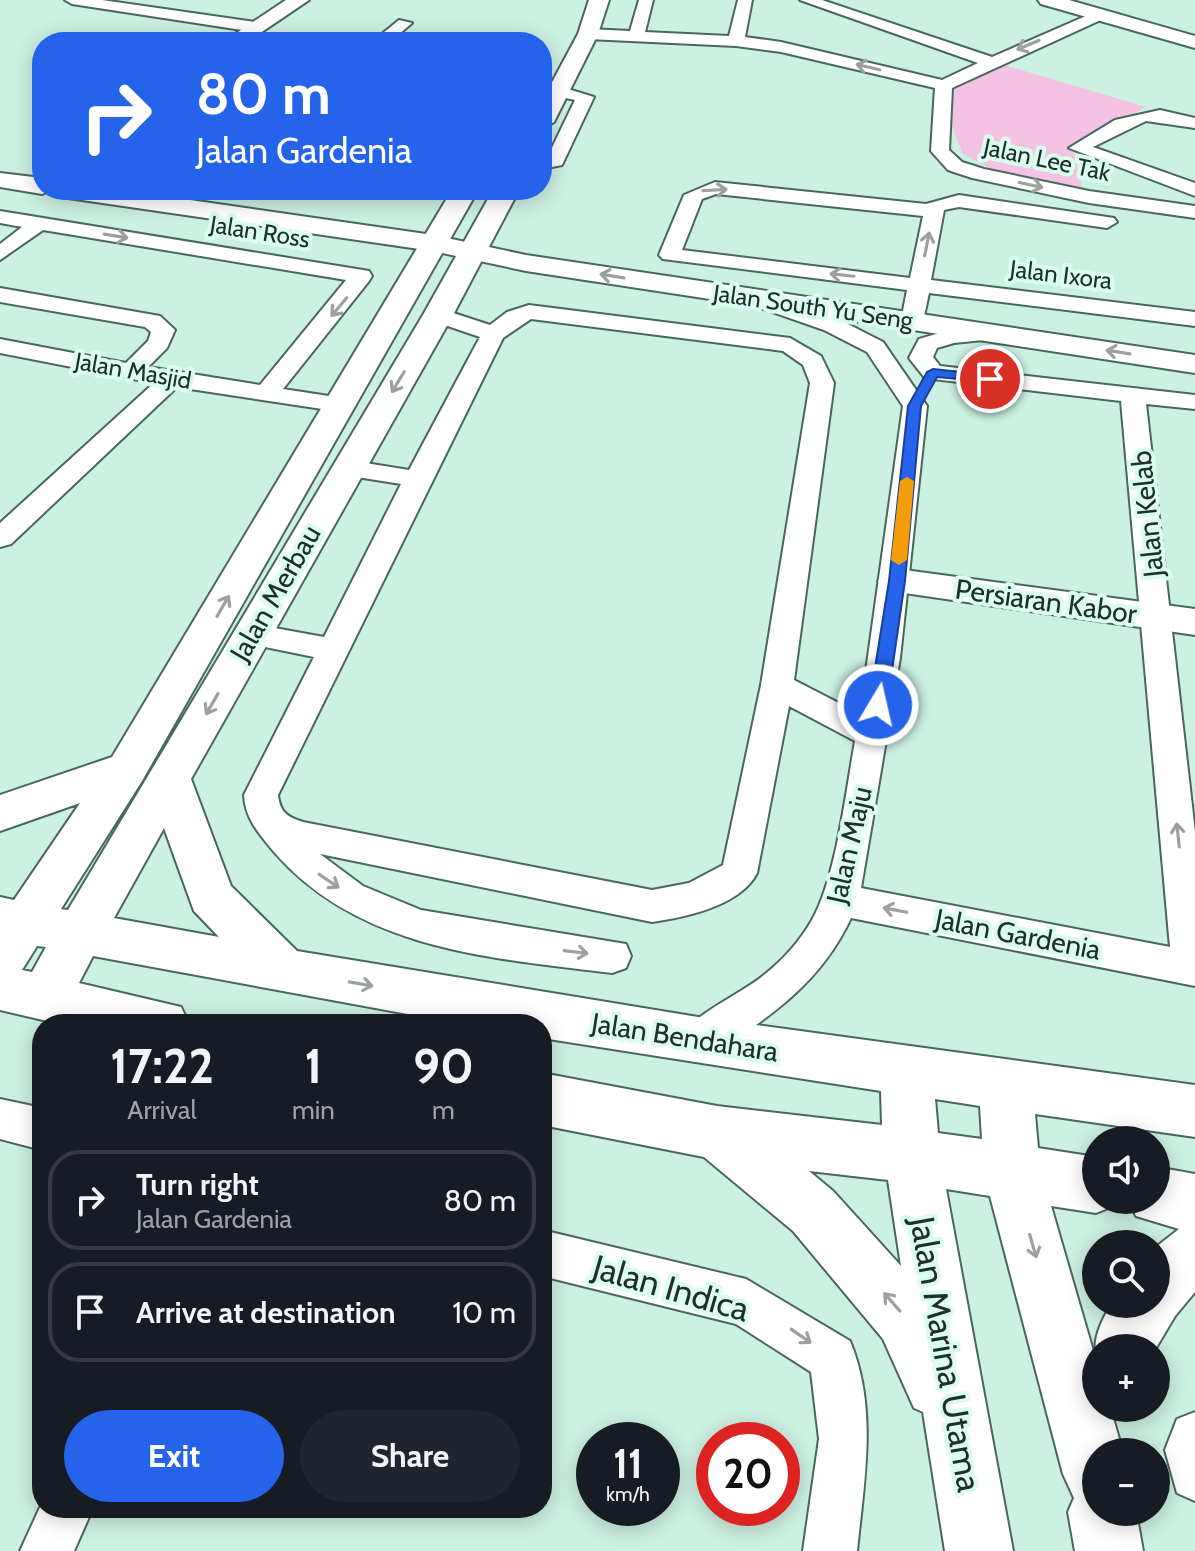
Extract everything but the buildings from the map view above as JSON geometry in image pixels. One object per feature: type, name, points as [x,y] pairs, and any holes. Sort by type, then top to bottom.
[{"type":"street","points":[[248,32],[299,0]]},
{"type":"street","points":[[552,103],[588,34],[599,0]]},
{"type":"street","points":[[1048,0],[1195,29]]},
{"type":"street","points":[[1095,7],[1195,42]]},
{"type":"street","points":[[0,180],[32,182]]},
{"type":"street","name":"Jalan South Yu Seng","points":[[137,200],[433,243],[647,282],[757,312],[912,321],[1195,364]]},
{"type":"street","name":"Jalan Merbau","points":[[23,992],[82,934],[148,774],[342,405],[459,200]]},
{"type":"street","name":"Jalan Merbau","points":[[9,934],[148,774],[252,635],[438,315],[501,200]]},
{"type":"street","name":"Persiaran Kabor","points":[[897,581],[1176,619]]},
{"type":"street","points":[[0,813],[148,774],[211,897],[284,971]]},
{"type":"street","name":"Jalan Bendahara","points":[[9,934],[82,934],[538,1014]]},
{"type":"street","points":[[23,992],[119,1014]]},
{"type":"street","name":"Jalan Bendahara","points":[[552,1016],[698,1041],[1195,1111]]},
{"type":"street","name":"Jalan Marina Utama","points":[[906,1068],[912,1156],[979,1551]]},
{"type":"street","points":[[1005,1083],[1012,1171],[1092,1438]]},
{"type":"street","points":[[552,1101],[717,1133],[912,1156],[1082,1183]]},
{"type":"street","points":[[717,1133],[813,1211],[905,1317],[963,1447]]},
{"type":"street","points":[[1170,1199],[1195,1203]]},
{"type":"street","points":[[1170,1274],[1195,1252]]},
{"type":"street","points":[[1106,1526],[1109,1551]]},
{"type":"lane","points":[[636,36],[646,0]]},
{"type":"lane","points":[[736,41],[745,0]]},
{"type":"lane","points":[[82,1],[255,27]]},
{"type":"lane","points":[[806,5],[990,62]]},
{"type":"lane","points":[[588,34],[784,42],[944,85],[1095,7]]},
{"type":"lane","points":[[393,32],[404,23]]},
{"type":"lane","name":"Jalan Lee Tak","points":[[944,85],[940,151],[955,166],[1089,197],[1195,212]]},
{"type":"lane","points":[[552,161],[555,161],[585,97],[558,91]]},
{"type":"lane","points":[[1089,197],[1078,148],[1141,114],[1168,115],[1195,123]]},
{"type":"lane","name":"Jalan Lee Tak","points":[[1078,148],[1195,190]]},
{"type":"lane","points":[[647,282],[670,255],[694,195],[715,188],[933,211]]},
{"type":"lane","points":[[912,321],[933,211],[941,203],[959,201],[1132,225]]},
{"type":"lane","name":"Jalan Ross","points":[[0,217],[361,276],[267,393]]},
{"type":"lane","points":[[0,254],[39,223]]},
{"type":"lane","name":"Jalan Ixora","points":[[670,255],[920,283],[1195,319]]},
{"type":"lane","points":[[0,295],[152,321],[163,330],[159,343],[131,371]]},
{"type":"lane","points":[[612,956],[464,937],[373,909],[321,877],[273,827],[261,810],[261,795],[332,649],[493,334],[515,317],[560,305],[603,304],[757,312],[832,325],[875,347],[915,406],[933,372]]},
{"type":"lane","points":[[273,827],[652,906],[684,902],[714,892],[739,873],[777,685],[822,383],[813,361],[790,345],[529,312]]},
{"type":"lane","points":[[438,315],[493,334]]},
{"type":"lane","points":[[995,333],[952,336],[927,344],[921,358],[933,372],[1195,402]]},
{"type":"lane","name":"Jalan Masjid","points":[[0,346],[172,379],[342,405]]},
{"type":"lane","points":[[1,538],[172,379]]},
{"type":"lane","name":"Jalan Kelab","points":[[1133,394],[1176,619],[1193,969]]},
{"type":"lane","name":"Jalan Maju","points":[[698,1041],[757,1004],[796,972],[818,944],[840,900],[873,736],[897,581],[915,406]]},
{"type":"lane","points":[[347,468],[417,479]]},
{"type":"lane","points":[[252,635],[332,649]]},
{"type":"lane","points":[[777,685],[873,736]]},
{"type":"lane","name":"Jalan Gardenia","points":[[840,900],[1193,969]]},
{"type":"lane","points":[[0,1119],[32,1127]]},
{"type":"lane","name":"Jalan Indica","points":[[552,1255],[746,1303],[833,1358],[844,1439],[830,1551]]},
{"type":"lane","points":[[1195,1437],[1190,1450],[1195,1475]]},
{"type":"lane","points":[[47,1551],[62,1518]]},
{"type":"shaded area","points":[[1001,64],[1146,107],[1073,147],[1083,193],[998,172],[963,154],[949,120],[953,86]]},
{"type":"slow traffic","points":[[899,560],[907,481]]},
{"type":"route","points":[[878,705],[897,581],[915,406],[933,372],[990,379]]}]
